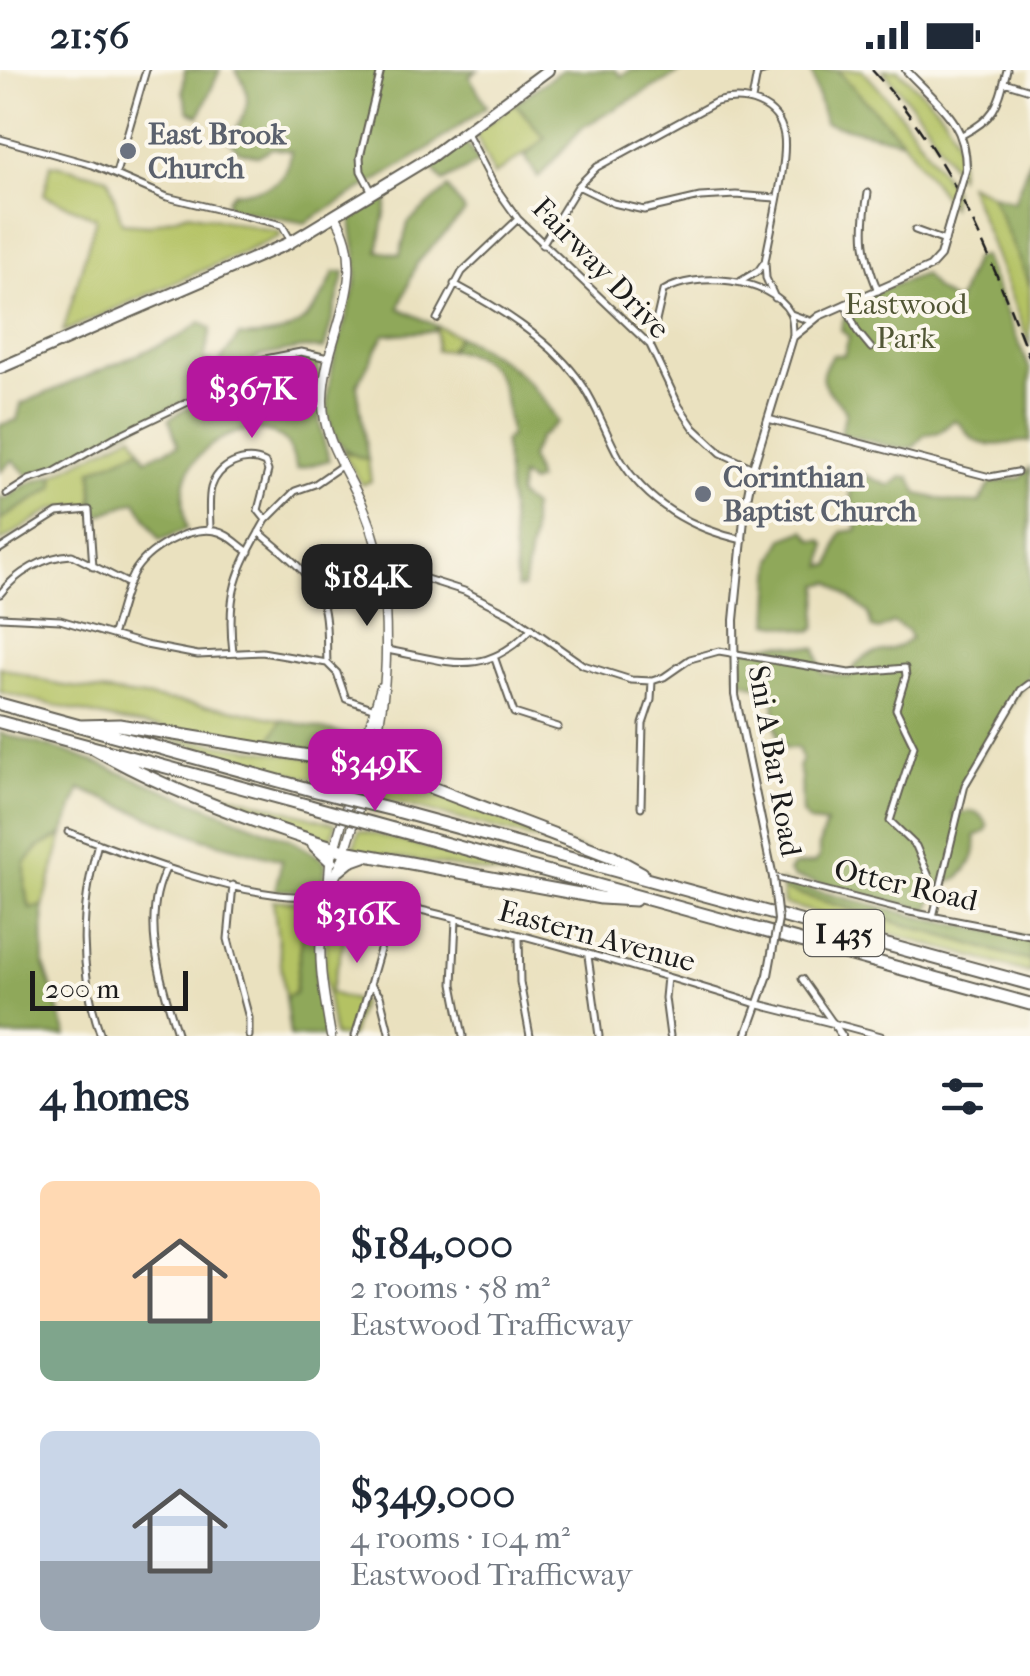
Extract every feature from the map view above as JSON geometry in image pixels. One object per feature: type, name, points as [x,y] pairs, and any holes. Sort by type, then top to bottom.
[{"type":"highway","points":[[0,368],[291,242],[372,194],[548,70]]},
{"type":"highway","name":"I 435","points":[[0,704],[1030,984]]},
{"type":"highway","name":"I 435","points":[[0,722],[1030,1004]]},
{"type":"highway","points":[[81,726],[119,725],[388,772],[613,858],[659,882]]},
{"type":"highway","points":[[90,746],[126,768],[306,840],[337,858],[350,861],[364,856]]},
{"type":"highway","points":[[374,749],[388,772]]},
{"type":"highway","points":[[337,858],[364,856],[601,898],[658,902]]},
{"type":"main road","points":[[336,217],[348,241],[352,269],[328,358],[322,405],[324,421],[372,529],[383,580],[384,677],[374,749],[364,766]]},
{"type":"main road","points":[[331,1036],[320,960],[328,895],[384,677]]},
{"type":"street","points":[[116,174],[146,70]]},
{"type":"street","points":[[372,194],[361,171],[360,157],[381,70]]},
{"type":"street","points":[[752,100],[756,71],[767,70]]},
{"type":"street","points":[[793,336],[810,321],[930,267],[940,256],[966,168],[962,135],[953,118],[906,70]]},
{"type":"street","points":[[962,135],[984,124],[996,108],[1007,70]]},
{"type":"street","points":[[1004,82],[1030,90]]},
{"type":"street","points":[[542,246],[578,186],[597,166],[698,110],[724,100],[752,100],[771,110],[783,130],[785,154],[765,262],[766,278],[775,298]]},
{"type":"street","name":"Fairway Drive","points":[[466,130],[494,185],[518,219],[650,345],[694,428],[721,453],[753,468]]},
{"type":"street","points":[[0,139],[116,174],[167,198],[282,224],[291,242]]},
{"type":"street","points":[[578,186],[613,203],[644,210],[700,198],[776,198]]},
{"type":"street","points":[[868,193],[863,224],[865,258],[878,290]]},
{"type":"street","points":[[437,320],[454,284],[478,254],[518,219]]},
{"type":"street","points":[[915,230],[945,241]]},
{"type":"street","points":[[740,282],[758,272],[765,262]]},
{"type":"street","points":[[650,345],[664,290],[701,280],[740,282],[775,298],[791,314],[810,321]]},
{"type":"street","points":[[454,284],[516,322],[564,362],[588,393],[625,466],[658,502],[698,527],[742,540]]},
{"type":"street","points":[[846,304],[871,348]]},
{"type":"street","points":[[791,314],[793,336]]},
{"type":"street","name":"Sni A Bar Road","points":[[746,1036],[768,975],[778,920],[773,877],[738,713],[733,653],[742,540],[753,468],[793,336]]},
{"type":"street","points":[[7,494],[28,480],[54,472],[115,437],[210,392],[260,360],[301,352],[328,358]]},
{"type":"street","points":[[768,418],[990,477],[1017,472]]},
{"type":"street","points":[[210,530],[211,486],[227,466],[242,459],[258,459],[266,467],[258,510],[266,520]]},
{"type":"street","points":[[234,653],[231,596],[259,532],[295,491],[315,484],[341,466]]},
{"type":"street","points":[[0,549],[58,513],[89,510],[93,567]]},
{"type":"street","points":[[112,634],[129,584],[142,561],[161,547],[210,530],[226,535],[249,552]]},
{"type":"street","points":[[259,532],[292,562],[320,596],[328,663],[337,674],[346,699],[375,709]]},
{"type":"street","points":[[0,594],[10,580],[64,555],[72,555],[129,584]]},
{"type":"street","points":[[383,580],[409,577],[438,582],[488,602],[583,665],[631,680],[652,681],[705,653],[733,653],[849,673],[906,670],[896,709],[912,740],[914,754],[890,821],[916,846],[936,893]]},
{"type":"street","points":[[0,618],[49,618],[186,653],[262,652],[328,663]]},
{"type":"street","points":[[386,650],[467,662],[496,659],[532,628]]},
{"type":"street","points":[[496,659],[514,713],[558,727]]},
{"type":"street","points":[[641,808],[643,724],[652,681]]},
{"type":"street","points":[[932,916],[966,785],[1029,684]]},
{"type":"street","name":"Eastern Avenue","points":[[68,832],[167,867],[233,885],[278,896],[359,896],[881,1036]]},
{"type":"street","points":[[98,843],[82,927],[86,975],[102,1036]]},
{"type":"street","points":[[167,867],[157,901],[154,946],[178,1036]]},
{"type":"street","name":"Otter Road","points":[[773,877],[932,916],[1030,935]]},
{"type":"street","points":[[233,885],[228,939],[249,1018],[250,1036]]},
{"type":"street","points":[[355,1036],[393,905]]},
{"type":"street","points":[[456,920],[453,984],[463,1036]]},
{"type":"street","points":[[518,937],[520,982],[530,1036]]},
{"type":"street","points":[[588,956],[599,1036]]},
{"type":"street","points":[[667,977],[665,998],[670,1036]]},
{"type":"street","points":[[802,979],[842,1036]]},
{"type":"street","points":[[370,984],[380,996],[390,1036]]},
{"type":"green space","points":[[185,70],[220,70],[199,116],[188,111],[183,91]]},
{"type":"green space","points":[[235,70],[478,70],[469,76],[487,106],[419,155],[305,223],[228,208],[227,200],[234,192],[264,188],[280,179],[291,151],[272,148],[258,156],[239,151],[228,140],[244,114],[247,97]]},
{"type":"green space","points":[[562,70],[615,70],[621,76],[631,70],[684,70],[583,127],[538,178],[525,156],[545,138],[515,103]]},
{"type":"green space","points":[[811,70],[837,70],[903,141],[825,123]]},
{"type":"green space","points":[[837,70],[862,70],[887,98],[953,190],[951,207],[903,141]]},
{"type":"green space","points":[[883,70],[898,70],[943,116],[957,142],[958,176],[926,123]]},
{"type":"green space","points":[[515,103],[546,139],[494,175],[475,133]]},
{"type":"green space","points":[[465,141],[479,162],[443,182],[431,165]]},
{"type":"green space","points":[[1030,158],[1030,286],[991,194],[1014,202]]},
{"type":"green space","points":[[51,164],[108,177],[122,223],[149,225],[189,213],[279,232],[280,236],[63,332],[96,218],[44,195]]},
{"type":"green space","points":[[968,184],[991,194],[1030,286],[1030,346]]},
{"type":"green space","points":[[448,188],[465,212],[417,263],[399,308],[437,326],[434,331],[384,335],[357,385],[368,460],[345,449],[332,431],[328,408],[336,353],[356,280],[352,218],[385,195],[388,198],[378,251],[400,255],[408,223]]},
{"type":"green space","name":"Eastwood Park","points":[[983,256],[1030,370],[1030,442],[978,442],[954,420],[940,432],[924,435],[914,447],[902,449],[840,434],[846,411],[824,385],[823,373],[833,355],[844,355],[849,337],[841,330],[851,308],[873,293],[924,274],[935,289],[957,303],[974,258]]},
{"type":"green space","points":[[334,272],[345,272],[324,349],[304,348],[260,356],[208,389],[60,464],[28,476],[13,460],[0,472],[0,425],[17,420],[21,404],[179,337],[201,322],[211,329],[204,360],[218,364],[239,336],[274,334],[300,323],[318,303]]},
{"type":"green space","points":[[437,326],[458,336],[449,350],[436,351]]},
{"type":"green space","points":[[458,336],[516,371],[539,394],[558,422],[539,438],[530,457],[537,480],[531,483],[521,476],[518,496],[532,507],[532,539],[523,588],[517,588],[504,441],[510,437],[503,391],[498,378],[481,359],[449,350]]},
{"type":"green space","points":[[297,356],[318,360],[320,421],[330,460],[297,469],[285,441],[273,433],[244,431],[216,442],[187,475],[187,529],[160,540],[136,501],[95,517],[92,470],[141,449],[146,459],[178,445],[169,419],[260,364]]},
{"type":"green space","points":[[133,434],[141,449],[92,470],[93,505],[53,509],[0,542],[0,520],[54,488],[54,475]]},
{"type":"green space","points":[[342,451],[368,460],[371,481],[362,485]]},
{"type":"green space","points":[[1030,468],[1030,674],[961,786],[953,815],[974,812],[988,826],[975,836],[971,862],[960,876],[936,884],[929,911],[794,877],[789,872],[793,866],[814,863],[819,858],[826,824],[810,822],[802,814],[798,767],[802,759],[798,748],[786,748],[781,741],[772,691],[742,681],[737,673],[742,648],[780,644],[816,648],[822,673],[850,677],[867,656],[911,639],[907,630],[893,623],[879,630],[872,628],[868,613],[831,582],[820,585],[816,627],[811,631],[769,623],[773,560],[784,538],[805,530],[813,540],[822,540],[826,545],[823,566],[831,565],[842,532],[857,530],[850,492],[858,476],[865,475],[890,486],[902,477],[910,477],[918,494],[979,503],[991,483],[1021,478]]},
{"type":"green space","points":[[54,475],[54,487],[0,520],[0,497],[5,499],[27,484]]},
{"type":"green space","points":[[0,667],[58,685],[282,720],[268,745],[119,721],[0,692]]},
{"type":"green space","points":[[282,720],[362,738],[347,755],[268,745]]},
{"type":"green space","points":[[0,733],[68,752],[289,839],[323,859],[326,866],[321,891],[275,890],[282,860],[204,839],[80,789],[63,835],[39,847],[25,863],[30,909],[43,906],[44,965],[67,1036],[0,1036]]},
{"type":"green space","points":[[145,733],[351,764],[345,788]]},
{"type":"green space","points":[[141,770],[336,824],[329,844]]},
{"type":"green space","points":[[377,783],[425,790],[588,853],[372,796]]},
{"type":"green space","points":[[359,830],[585,889],[353,850]]},
{"type":"green space","points":[[63,835],[43,906],[31,910],[25,889],[25,863],[39,847]]},
{"type":"green space","points":[[781,882],[932,920],[1030,938],[1030,961],[782,889]]},
{"type":"green space","points":[[782,889],[1030,961],[1030,973],[784,904]]},
{"type":"green space","points":[[340,899],[355,900],[330,993],[361,1002],[351,1036],[334,1036],[326,985],[329,922],[333,903]]},
{"type":"green space","points":[[273,900],[301,902],[302,937],[295,993],[285,997]]},
{"type":"green space","points":[[316,900],[316,986],[326,1036],[290,1036],[285,997],[295,993],[302,937],[301,902]]},
{"type":"railway","points":[[872,70],[925,137],[946,171],[983,243],[1030,359]]},
{"type":"place","name":"East Brook Church","points":[[128,151]]},
{"type":"place","name":"Corinthian Baptist Church","points":[[703,494]]}]
